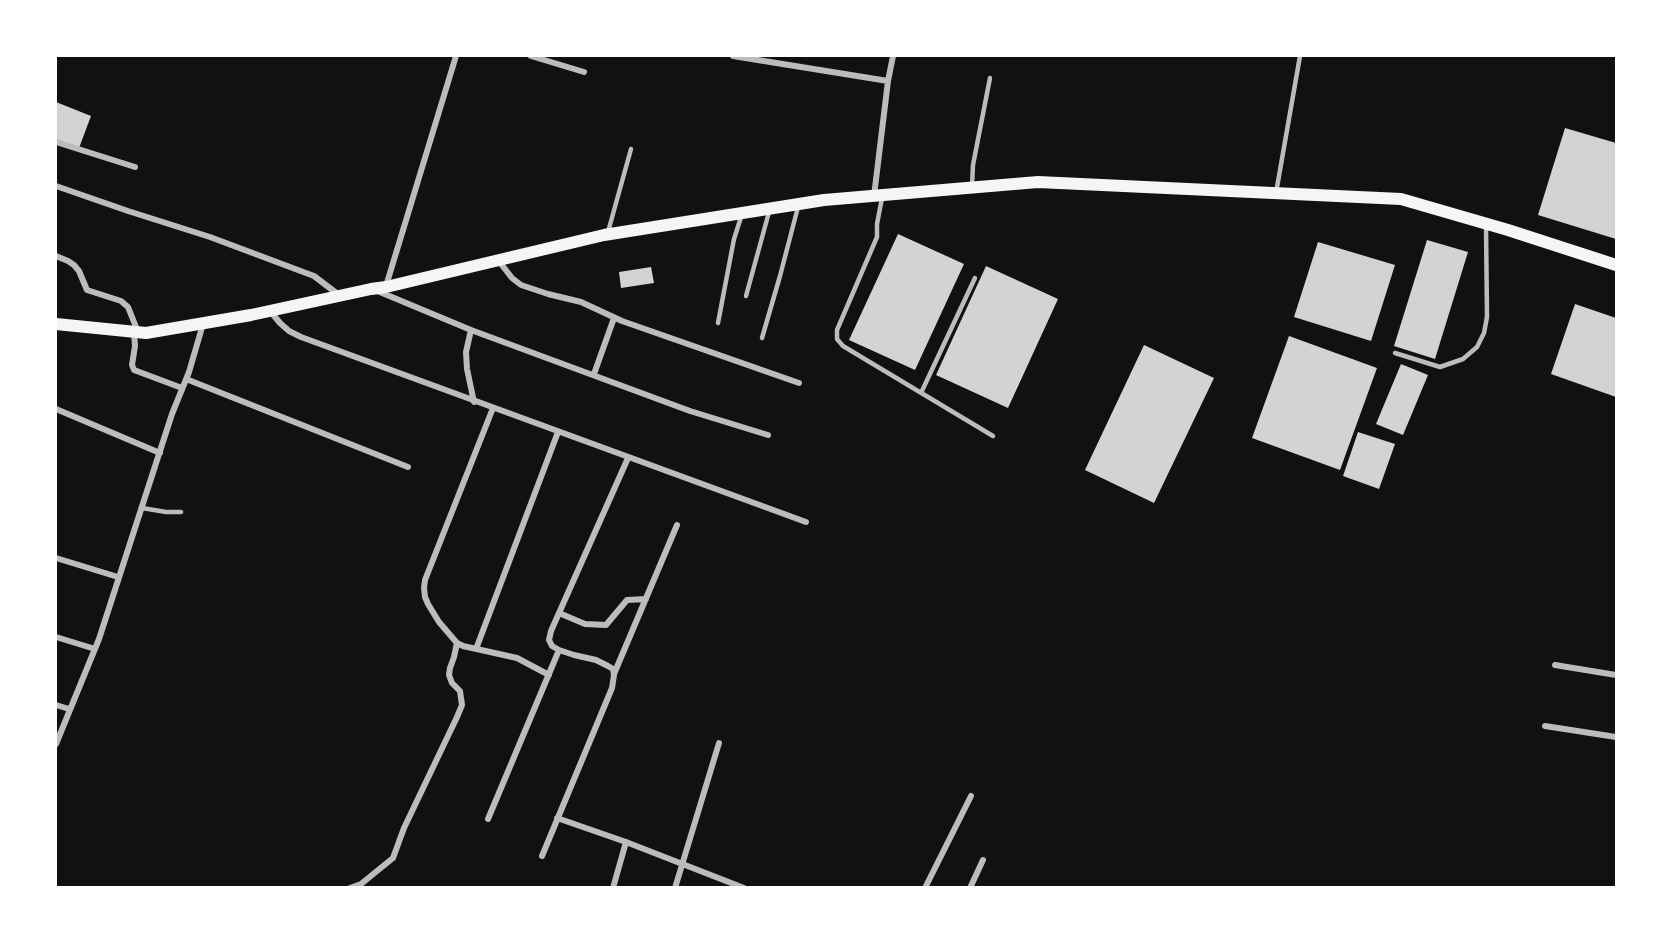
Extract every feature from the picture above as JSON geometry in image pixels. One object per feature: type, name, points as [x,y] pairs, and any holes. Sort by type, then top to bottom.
[{"type":"main road","points":[[56,324],[146,333],[203,324],[386,287],[607,235],[799,204],[1038,182],[1401,199],[1617,265]]},
{"type":"street","points":[[386,287],[456,56]]},
{"type":"street","points":[[531,56],[584,72]]},
{"type":"street","points":[[733,56],[888,81]]},
{"type":"street","points":[[878,196],[888,81],[893,56]]},
{"type":"street","points":[[56,142],[135,168]]},
{"type":"street","points":[[56,186],[128,212],[210,237],[314,276],[339,296]]},
{"type":"street","points":[[56,256],[74,265],[87,290],[121,301],[128,307],[136,332],[132,365],[134,370],[182,388]]},
{"type":"street","points":[[498,260],[512,278],[521,285],[580,303],[615,318],[799,383]]},
{"type":"street","points":[[371,289],[471,330],[713,419],[768,435]]},
{"type":"street","points":[[270,311],[289,331],[301,337],[806,522]]},
{"type":"street","points":[[594,374],[615,318]]},
{"type":"street","points":[[56,744],[99,639],[203,324]]},
{"type":"street","points":[[471,330],[466,361],[474,402]]},
{"type":"street","points":[[186,380],[408,467]]},
{"type":"street","points":[[493,408],[425,580],[424,588],[428,604],[439,622],[457,643],[476,650],[517,658],[549,675]]},
{"type":"street","points":[[56,409],[160,453]]},
{"type":"street","points":[[476,650],[558,432]]},
{"type":"street","points":[[614,675],[613,669],[596,660],[560,650],[552,646],[549,640],[628,458]]},
{"type":"street","points":[[542,856],[677,525]]},
{"type":"street","points":[[56,558],[118,577]]},
{"type":"street","points":[[559,613],[585,624],[606,625],[627,600],[646,599]]},
{"type":"street","points":[[56,637],[94,649]]},
{"type":"street","points":[[350,888],[361,884],[393,858],[457,717],[462,705],[460,691],[452,683],[449,675],[457,643]]},
{"type":"street","points":[[488,819],[560,650]]},
{"type":"street","points":[[1555,665],[1617,675]]},
{"type":"street","points":[[56,705],[69,710]]},
{"type":"street","points":[[1545,726],[1617,737]]},
{"type":"street","points":[[675,888],[719,743]]},
{"type":"street","points":[[925,888],[971,796]]},
{"type":"street","points":[[557,818],[744,888]]},
{"type":"street","points":[[613,888],[626,842]]},
{"type":"street","points":[[970,888],[984,860]]},
{"type":"lane","points":[[1276,193],[1300,56]]},
{"type":"lane","points":[[972,188],[973,165],[990,78]]},
{"type":"lane","points":[[607,235],[631,149]]},
{"type":"lane","points":[[878,196],[877,237],[837,330],[837,339],[843,346],[993,436]]},
{"type":"lane","points":[[762,338],[799,204]]},
{"type":"lane","points":[[746,296],[770,209]]},
{"type":"lane","points":[[718,323],[734,239],[742,213]]},
{"type":"lane","points":[[1395,353],[1440,367],[1462,359],[1478,346],[1484,333],[1486,318],[1486,224]]},
{"type":"lane","points":[[921,393],[975,278]]},
{"type":"lane","points":[[142,508],[182,512]]},
{"type":"building","points":[[56,102],[91,116],[79,148],[56,139]]},
{"type":"building","points":[[1565,128],[1616,143],[1616,239],[1538,215]]},
{"type":"building","points":[[898,234],[964,264],[915,370],[849,340]]},
{"type":"building","points":[[1427,240],[1468,252],[1435,359],[1394,346]]},
{"type":"building","points":[[1318,242],[1395,265],[1371,341],[1294,317]]},
{"type":"building","points":[[986,266],[1058,299],[1008,408],[936,375]]},
{"type":"building","points":[[651,267],[654,283],[621,288],[619,272]]},
{"type":"building","points":[[1575,304],[1616,318],[1616,397],[1551,374]]},
{"type":"building","points":[[1289,336],[1377,368],[1340,470],[1252,438]]},
{"type":"building","points":[[1144,345],[1214,378],[1154,503],[1085,470]]},
{"type":"building","points":[[1401,364],[1428,375],[1403,435],[1376,424]]},
{"type":"building","points":[[1358,432],[1395,444],[1379,489],[1343,476]]}]
